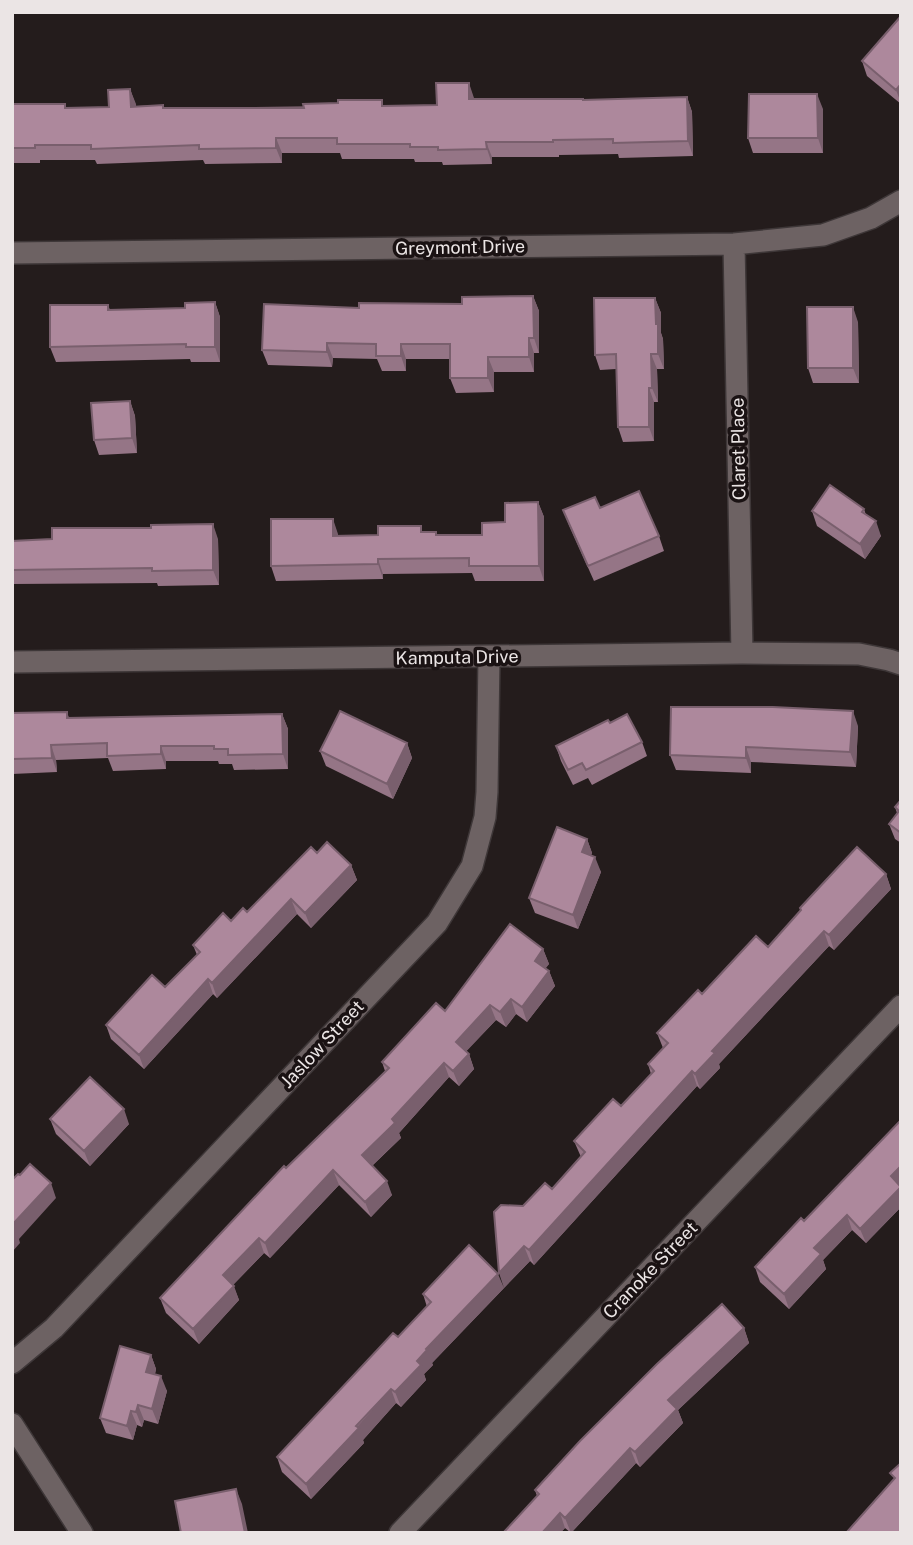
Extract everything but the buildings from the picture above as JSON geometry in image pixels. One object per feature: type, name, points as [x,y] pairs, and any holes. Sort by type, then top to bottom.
[{"type":"street","name":"Greymont Drive","points":[[12,253],[734,244],[823,235],[871,218],[901,201]]},
{"type":"street","name":"Claret Place","points":[[734,244],[742,653]]},
{"type":"street","name":"Kamputa Drive","points":[[12,662],[742,653],[859,654],[901,664]]},
{"type":"street","name":"Jaslow Street","points":[[12,1363],[54,1328],[438,923],[472,866],[485,817],[489,657]]},
{"type":"street","name":"Cranoke Street","points":[[400,1533],[901,1006]]},
{"type":"street","points":[[12,1424],[82,1533]]}]
